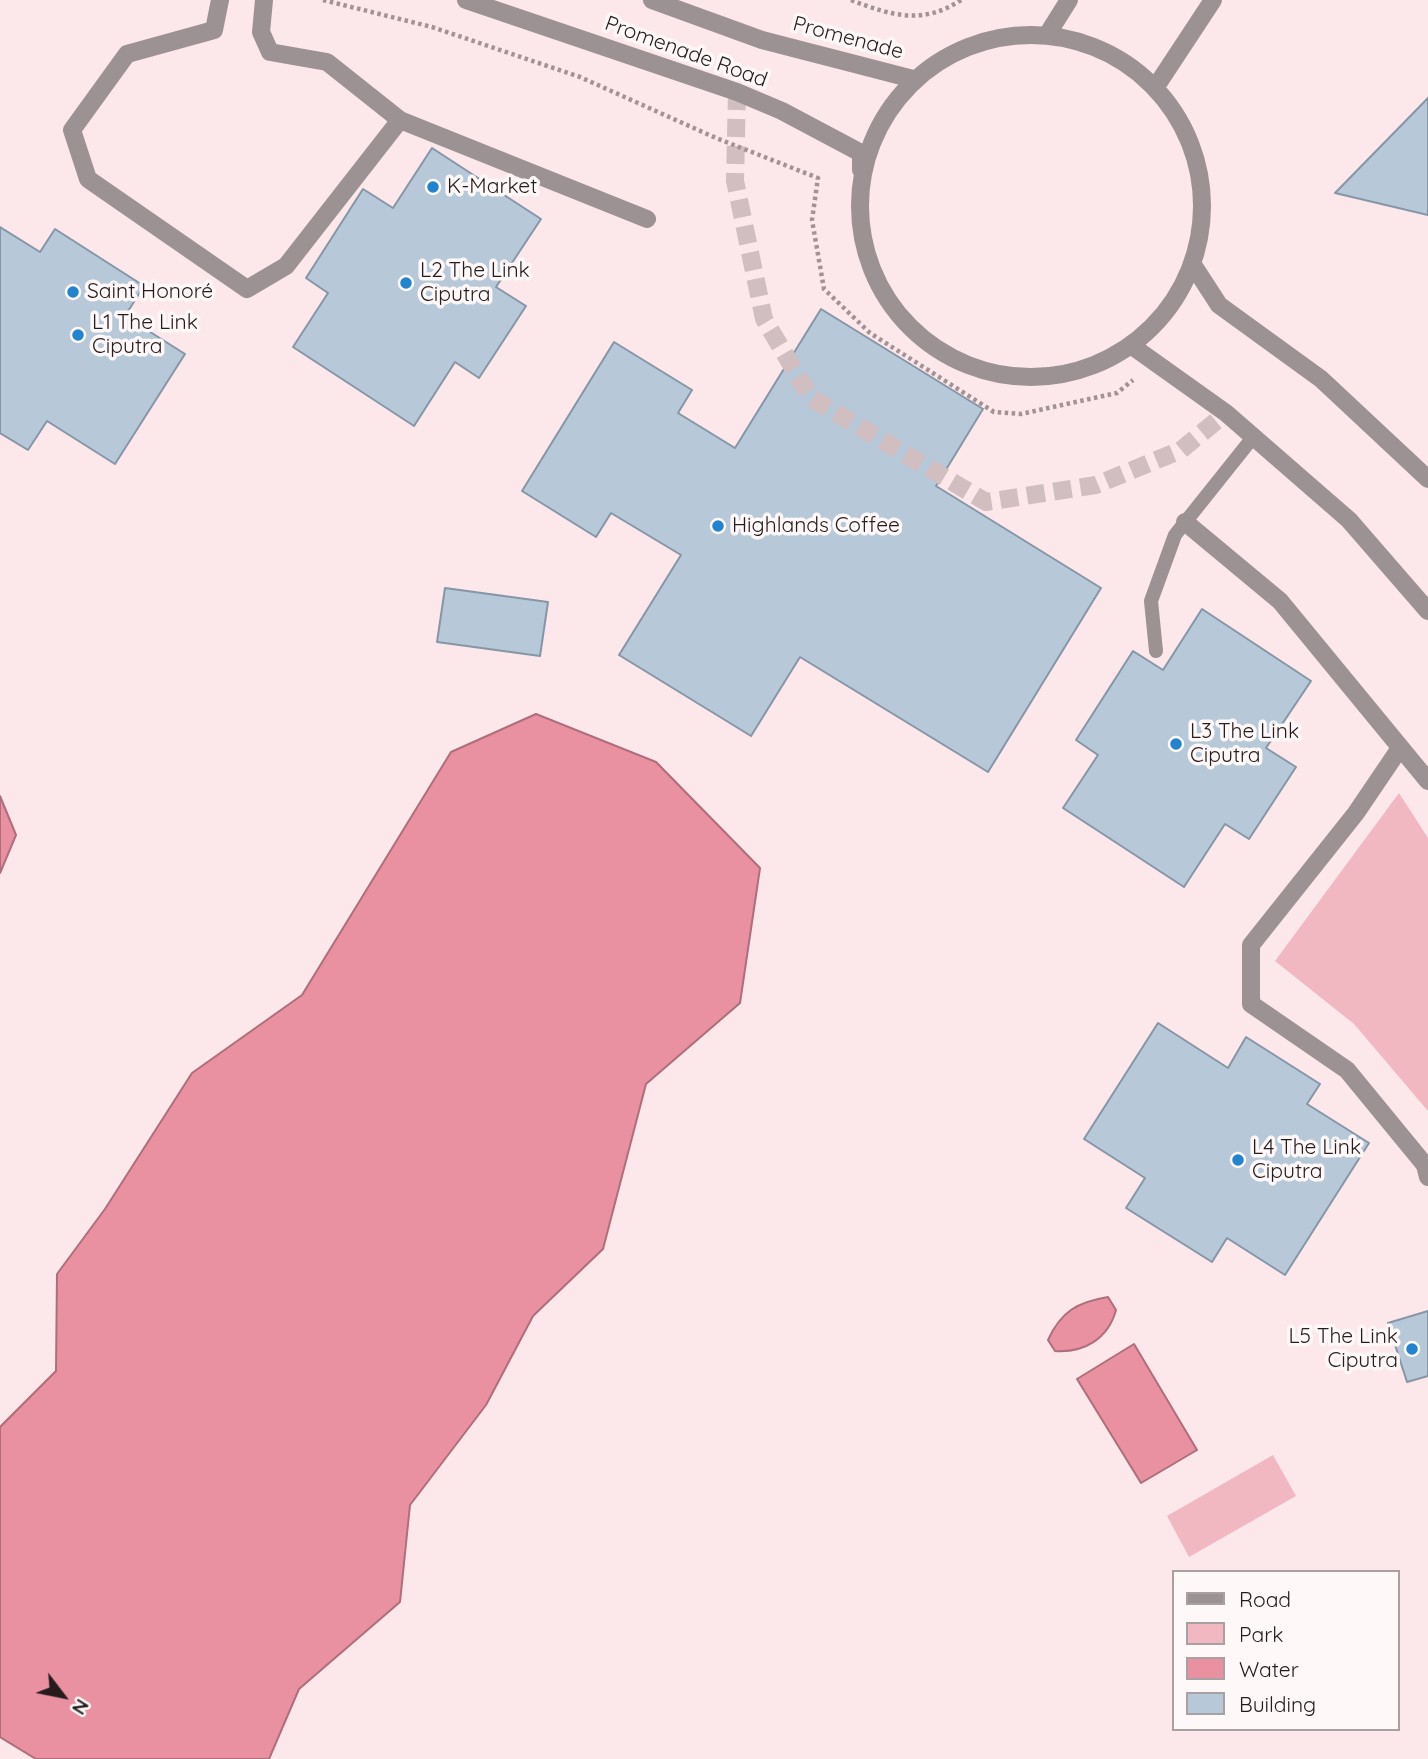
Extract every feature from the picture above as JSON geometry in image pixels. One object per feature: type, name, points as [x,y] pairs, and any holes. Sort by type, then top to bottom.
[{"type":"street","points":[[220,0],[214,30],[127,54],[72,130],[88,179],[247,289],[286,266],[400,120]]},
{"type":"street","points":[[264,0],[261,32],[270,52],[327,62],[400,120],[647,219]]},
{"type":"street","name":"Promenade Road","points":[[466,0],[737,92],[782,111],[861,153],[861,177]]},
{"type":"street","name":"Promenade","points":[[652,0],[762,40],[913,79]]},
{"type":"street","points":[[1047,35],[1069,0]]},
{"type":"street","points":[[1154,88],[1213,0]]},
{"type":"street","points":[[1047,35],[1078,40],[1107,51],[1133,68],[1168,102],[1191,143],[1202,190],[1195,268],[1153,328],[1132,346],[1087,369],[1037,379],[986,373],[939,353],[901,320],[874,277],[860,228],[861,177],[874,135],[913,79],[939,61],[991,38],[1047,35]]},
{"type":"street","points":[[1195,268],[1219,305],[1321,379],[1428,479]]},
{"type":"street","points":[[1132,346],[1254,436],[1349,520],[1428,611]]},
{"type":"street","points":[[1185,523],[1280,601],[1428,781]]},
{"type":"street","points":[[1400,748],[1356,813],[1251,945],[1251,1004],[1347,1070],[1426,1165],[1428,1177]]},
{"type":"lane","points":[[1156,651],[1151,601],[1175,535],[1254,436]]},
{"type":"path","points":[[323,0],[432,27],[580,77],[716,138],[818,178],[812,220],[824,289],[870,333],[994,412],[1021,414],[1116,393],[1139,376]]},
{"type":"path","points":[[851,0],[909,17],[940,13],[961,0]]},
{"type":"green space","points":[[1399,793],[1428,838],[1428,1111],[1354,1024],[1275,961]]},
{"type":"green space","points":[[1273,1455],[1296,1496],[1189,1557],[1167,1516]]},
{"type":"water","points":[[536,714],[656,762],[760,868],[740,1003],[646,1084],[603,1249],[533,1316],[486,1405],[410,1505],[400,1602],[299,1689],[269,1759],[36,1759],[0,1737],[0,1427],[56,1371],[57,1274],[105,1209],[192,1073],[302,995],[451,752]]},
{"type":"water","points":[[0,796],[16,835],[0,873]]},
{"type":"water","points":[[1108,1297],[1116,1310],[1101,1336],[1076,1350],[1055,1351],[1048,1340],[1065,1315],[1079,1305]]},
{"type":"water","points":[[1134,1344],[1197,1450],[1141,1483],[1077,1379]]},
{"type":"building","points":[[1428,98],[1428,215],[1335,193]]},
{"type":"building","name":"L2 The Link Ciputra","points":[[432,148],[541,219],[496,287],[526,306],[479,378],[455,362],[414,426],[293,347],[328,293],[306,278],[363,189],[393,208]]},
{"type":"building","name":"L1 The Link Ciputra","points":[[0,227],[40,252],[55,229],[144,286],[125,316],[185,354],[115,464],[47,421],[28,450],[0,433]]},
{"type":"building","points":[[821,309],[983,409],[936,486],[1101,588],[988,772],[800,657],[751,736],[619,655],[681,555],[611,513],[596,537],[522,491],[614,342],[692,390],[678,413],[735,448]]},
{"type":"building","points":[[445,588],[548,602],[540,656],[437,642]]},
{"type":"building","name":"L3 The Link Ciputra","points":[[1202,609],[1311,681],[1266,748],[1296,767],[1249,839],[1225,824],[1184,887],[1063,808],[1098,755],[1076,740],[1133,651],[1163,670]]},
{"type":"building","name":"L4 The Link Ciputra","points":[[1158,1023],[1228,1068],[1246,1037],[1320,1084],[1307,1104],[1369,1143],[1285,1275],[1227,1238],[1212,1262],[1126,1208],[1145,1178],[1084,1139]]},
{"type":"building","name":"L5 The Link Ciputra","points":[[1428,1311],[1428,1376],[1407,1382],[1388,1323]]},
{"type":"tunnel","points":[[737,92],[735,181],[764,319],[811,398],[986,502],[1096,485],[1181,450],[1226,413]]},
{"type":"place","name":"K-Market","points":[[433,187]]},
{"type":"place","name":"L2 The Link Ciputra","points":[[406,283]]},
{"type":"place","name":"Saint Honoré","points":[[73,292]]},
{"type":"place","name":"L1 The Link Ciputra","points":[[78,335]]},
{"type":"place","name":"Highlands Coffee","points":[[718,526]]},
{"type":"place","name":"L3 The Link Ciputra","points":[[1176,744]]},
{"type":"place","name":"L4 The Link Ciputra","points":[[1238,1160]]},
{"type":"place","name":"L5 The Link Ciputra","points":[[1412,1349]]}]
